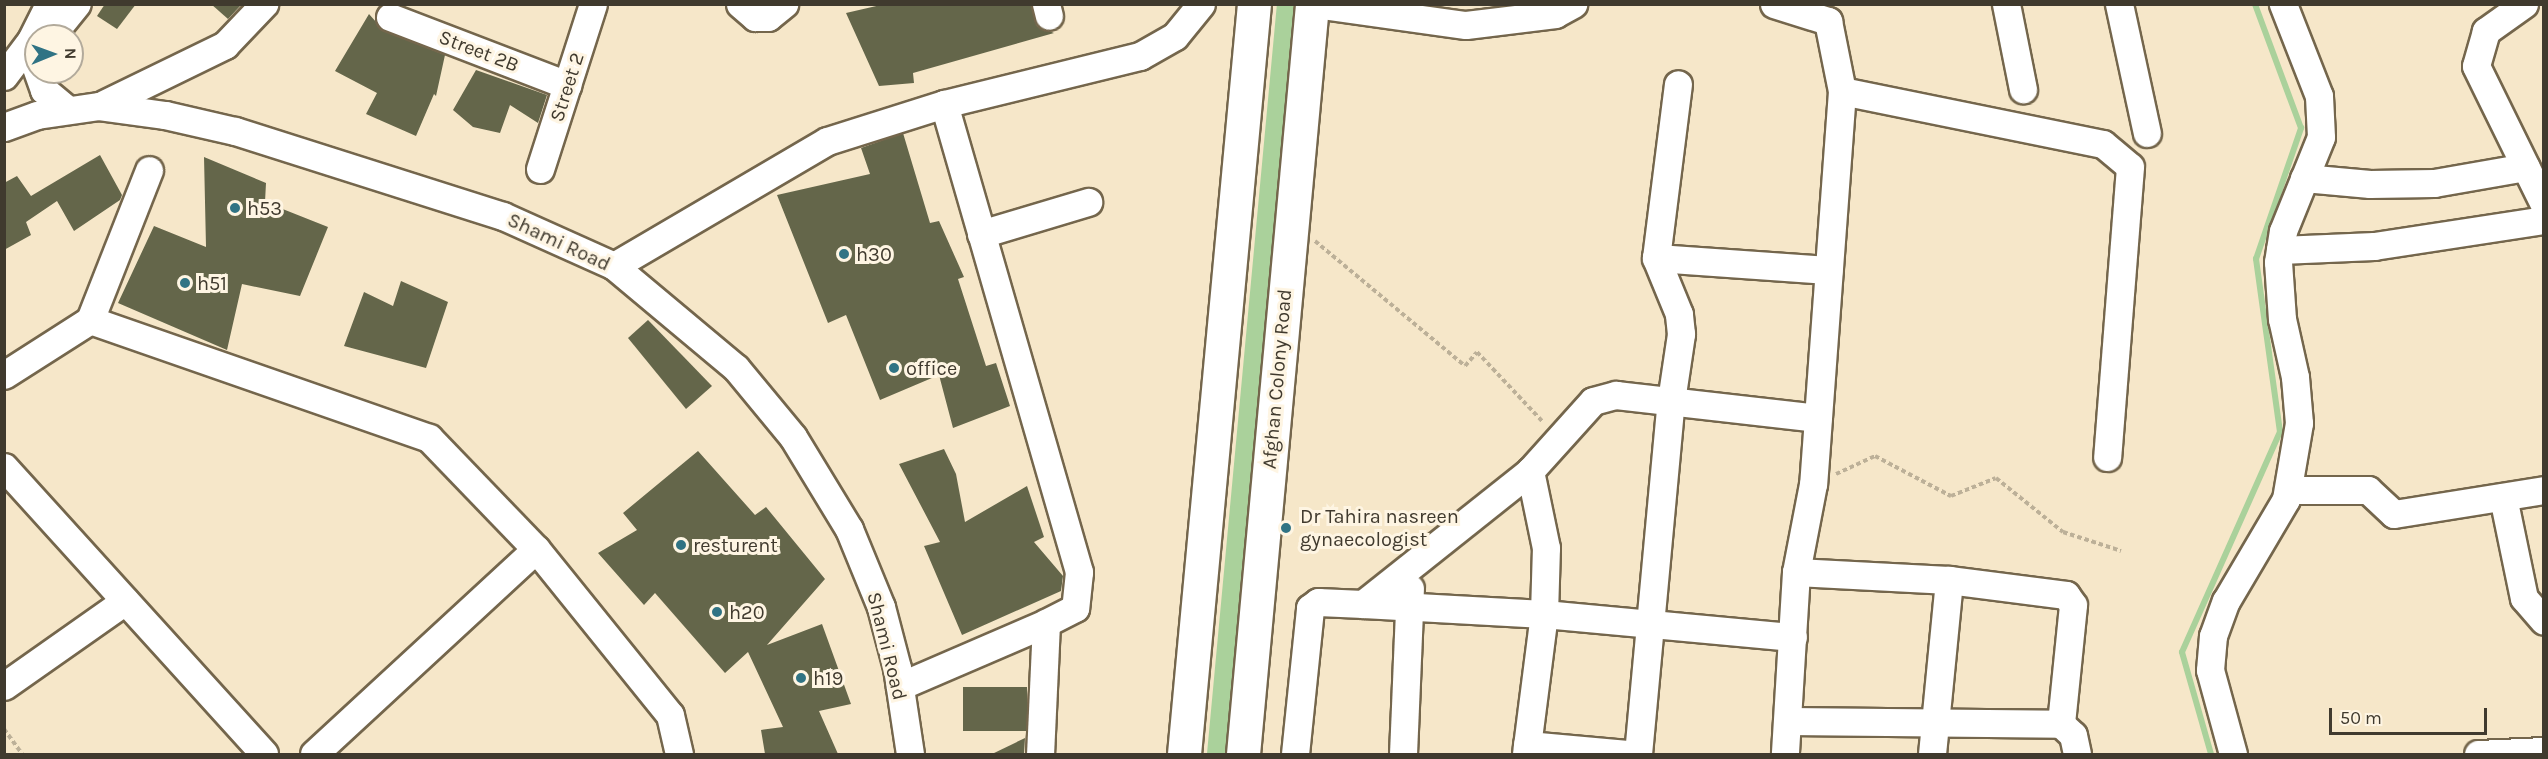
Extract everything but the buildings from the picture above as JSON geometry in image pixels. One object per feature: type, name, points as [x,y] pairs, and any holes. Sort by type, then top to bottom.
[{"type":"main road","points":[[1184,754],[1254,4]]},
{"type":"main road","name":"Afghan Colony Road","points":[[1243,754],[1313,4]]},
{"type":"street","points":[[41,24],[49,4]]},
{"type":"street","points":[[61,24],[77,4]]},
{"type":"street","points":[[99,106],[225,45],[264,4]]},
{"type":"street","name":"Street 2","points":[[540,169],[593,4]]},
{"type":"street","points":[[740,4],[755,16],[768,17],[784,4]]},
{"type":"street","points":[[614,266],[826,141],[944,104],[1140,56],[1175,36],[1201,4]]},
{"type":"street","points":[[1313,4],[1466,25],[1556,14],[1572,4]]},
{"type":"street","points":[[2006,4],[2023,88]]},
{"type":"street","points":[[2120,4],[2147,133]]},
{"type":"street","points":[[2233,754],[2210,670],[2213,636],[2226,601],[2288,490],[2299,423],[2278,291],[2280,250],[2283,231],[2321,137],[2319,96],[2283,4]]},
{"type":"street","points":[[2524,4],[2486,31],[2476,66],[2544,204]]},
{"type":"street","points":[[1775,5],[1828,21],[1842,91],[1813,484],[1796,572],[1785,754]]},
{"type":"street","name":"Street 2B","points":[[390,17],[567,85]]},
{"type":"street","points":[[4,76],[24,52]]},
{"type":"street","points":[[43,84],[44,90],[68,110]]},
{"type":"street","points":[[1638,754],[1671,401],[1681,334],[1679,314],[1656,258],[1678,84]]},
{"type":"street","points":[[1842,91],[2103,144],[2130,168],[2107,457]]},
{"type":"street","points":[[900,686],[1046,623],[1075,608],[1079,572],[944,104]]},
{"type":"street","name":"Shami Road","points":[[4,127],[38,115],[99,106],[132,108],[235,131],[503,216],[614,266],[736,368],[793,437],[849,529],[881,607],[900,686],[910,754]]},
{"type":"street","points":[[2304,178],[2370,184],[2434,183],[2526,167]]},
{"type":"street","points":[[4,375],[90,320],[149,170]]},
{"type":"street","points":[[981,234],[1088,202]]},
{"type":"street","points":[[2280,250],[2374,246],[2544,220]]},
{"type":"street","points":[[1656,258],[1829,270]]},
{"type":"street","points":[[90,320],[429,438],[536,549],[670,715],[679,754]]},
{"type":"street","points":[[1363,604],[1530,471],[1593,401],[1616,395],[1818,418]]},
{"type":"street","points":[[4,467],[264,754]]},
{"type":"street","points":[[1530,471],[1546,548],[1544,614],[1527,750],[1628,754]]},
{"type":"street","points":[[2288,490],[2368,490],[2394,514],[2544,490]]},
{"type":"street","points":[[2503,497],[2524,598],[2544,621]]},
{"type":"street","points":[[314,754],[536,549]]},
{"type":"street","points":[[1403,754],[1410,607],[1409,566]]},
{"type":"street","points":[[1796,572],[1949,580],[2066,595],[2073,606],[2061,724]]},
{"type":"street","points":[[1932,754],[1949,580]]},
{"type":"street","points":[[4,686],[125,601]]},
{"type":"street","points":[[1295,754],[1310,608],[1318,602],[1544,614],[1793,637]]},
{"type":"street","points":[[1040,754],[1046,623]]},
{"type":"street","points":[[1788,721],[2061,724],[2073,735],[2077,754]]},
{"type":"street","points":[[2478,754],[2544,752]]},
{"type":"path","points":[[1292,221],[1465,366],[1477,352],[1560,439]]},
{"type":"path","points":[[1813,484],[1875,456],[1950,496],[1996,478],[2063,532],[2121,552]]},
{"type":"path","points":[[4,729],[22,754]]},
{"type":"waterway","points":[[1218,754],[1288,4]]},
{"type":"waterway","points":[[2211,754],[2182,652],[2280,432],[2256,259],[2301,128],[2255,4]]},
{"type":"place","name":"h53","points":[[235,208]]},
{"type":"place","name":"h30","points":[[844,254]]},
{"type":"place","name":"h51","points":[[185,283]]},
{"type":"place","name":"office","points":[[894,368]]},
{"type":"place","name":"Dr Tahira nasreen gynaecologist","points":[[1286,528]]},
{"type":"place","name":"resturent","points":[[681,545]]},
{"type":"place","name":"h20","points":[[717,612]]},
{"type":"place","name":"h19","points":[[801,678]]}]
